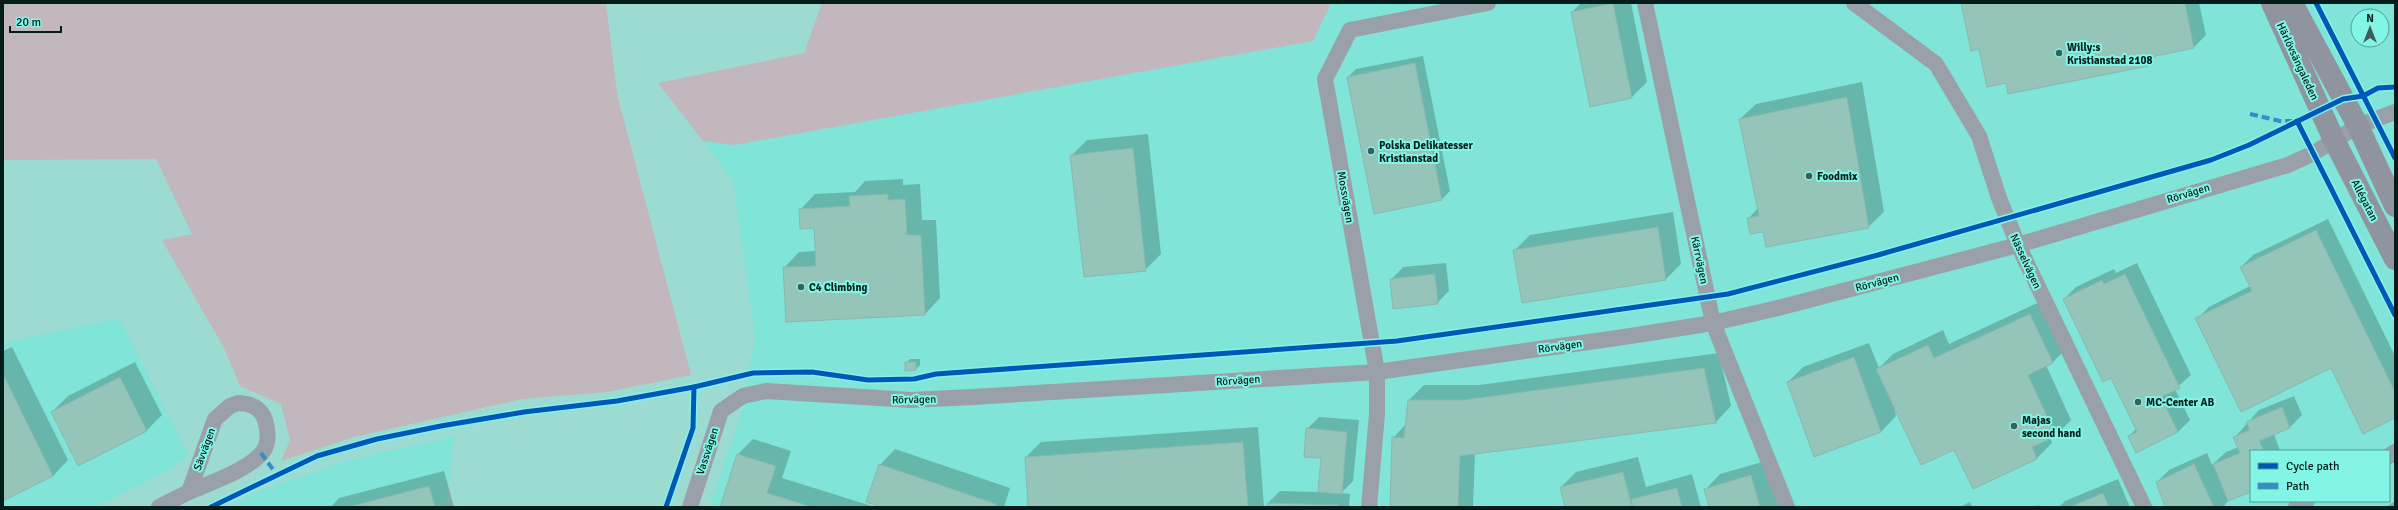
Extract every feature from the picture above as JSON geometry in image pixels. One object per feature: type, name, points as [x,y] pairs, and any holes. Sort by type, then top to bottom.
[{"type":"main road","name":"Härlövsängaleden","points":[[2272,3],[2334,140]]},
{"type":"main road","name":"Härlövsängaleden","points":[[2292,3],[2358,126]]},
{"type":"main road","points":[[2358,126],[2395,206]]},
{"type":"main road","name":"Allégatan","points":[[2334,140],[2395,259]]},
{"type":"street","name":"Mossvägen","points":[[1369,507],[1377,414],[1377,372],[1325,79],[1350,30],[1488,3]]},
{"type":"street","name":"Kärrvägen","points":[[1645,3],[1713,323],[1787,507]]},
{"type":"street","name":"Nässelvägen","points":[[1854,3],[1936,64],[1979,136],[1999,198],[2018,245],[2144,507]]},
{"type":"street","name":"Rörvägen","points":[[734,402],[752,393],[766,391],[911,400],[1377,372],[1713,323],[1782,307],[2018,245],[2288,165],[2312,154],[2358,126],[2395,112]]},
{"type":"street","name":"Vassvägen","points":[[690,507],[721,411],[734,402]]},
{"type":"street","name":"Sävvägen","points":[[159,507],[248,464],[265,449],[267,441],[266,425],[264,416],[256,407],[238,403],[230,406],[215,419],[189,492]]},
{"type":"street","points":[[2296,507],[2305,502]]},
{"type":"shaded area","points":[[3,3],[606,3],[617,94],[691,375],[607,392],[522,399],[354,437],[281,461],[290,440],[281,404],[240,386],[224,348],[162,240],[192,234],[156,159],[3,160]]},
{"type":"shaded area","points":[[822,3],[1331,3],[1313,41],[734,145],[703,141],[658,83],[804,53]]},
{"type":"shaded area","points":[[1331,3],[2395,3],[2395,507],[709,507],[741,414],[755,338],[733,181],[703,141],[734,145],[1313,41]]},
{"type":"shaded area","points":[[119,318],[188,455],[169,470],[96,507],[3,507],[3,349],[8,342]]},
{"type":"shaded area","points":[[454,436],[446,507],[228,507],[256,493],[341,462]]},
{"type":"building","points":[[1613,3],[1632,98],[1590,107],[1571,12]]},
{"type":"building","points":[[1961,3],[2185,3],[2194,48],[2146,58],[2148,66],[2008,94],[2006,83],[1987,87],[1979,49],[1971,51]]},
{"type":"building","points":[[1415,63],[1442,200],[1374,214],[1347,77]]},
{"type":"building","points":[[1847,97],[1869,228],[1766,247],[1763,232],[1750,234],[1747,218],[1759,216],[1739,119]]},
{"type":"building","points":[[1133,148],[1146,271],[1084,277],[1070,155]]},
{"type":"building","points":[[888,194],[888,200],[905,199],[907,235],[921,235],[925,315],[786,322],[783,267],[816,266],[814,228],[800,229],[799,209],[850,206],[849,196]]},
{"type":"building","points":[[1658,227],[1666,280],[1522,303],[1513,250]]},
{"type":"building","points":[[2316,230],[2395,392],[2395,418],[2363,434],[2331,368],[2241,412],[2195,318],[2252,291],[2240,267]]},
{"type":"building","points":[[1435,274],[1438,304],[1393,309],[1390,279]]},
{"type":"building","points":[[2125,274],[2180,388],[2161,397],[2178,432],[2136,453],[2128,436],[2137,432],[2111,378],[2103,382],[2063,299],[2102,280],[2104,284]]},
{"type":"building","points":[[2030,314],[2053,363],[2028,375],[2056,436],[2032,447],[2037,459],[1973,489],[1954,450],[1921,465],[1876,369],[1928,345],[1934,358]]},
{"type":"building","points":[[1854,357],[1881,432],[1814,457],[1787,382]]},
{"type":"building","points":[[905,362],[916,362],[916,370],[905,371]]},
{"type":"building","points":[[1704,368],[1716,423],[1460,456],[1458,507],[1390,507],[1392,437],[1404,438],[1408,400],[1463,400]]},
{"type":"building","points":[[3,374],[53,476],[3,501]]},
{"type":"building","points":[[120,377],[147,431],[78,466],[51,412]]},
{"type":"building","points":[[2282,407],[2290,428],[2259,441],[2264,450],[2250,450],[2250,492],[2228,501],[2213,464],[2240,453],[2233,437],[2250,430],[2246,422]]},
{"type":"building","points":[[1306,428],[1347,432],[1342,494],[1318,492],[1321,458],[1304,457]]},
{"type":"building","points":[[1243,442],[1248,507],[1028,507],[1025,457]]},
{"type":"building","points":[[737,454],[776,466],[767,493],[812,507],[720,507]]},
{"type":"building","points":[[879,464],[996,504],[995,507],[881,507],[866,502]]},
{"type":"building","points":[[2194,464],[2214,507],[2165,507],[2156,482]]},
{"type":"building","points":[[1623,472],[1632,507],[1565,507],[1560,487]]},
{"type":"building","points":[[1751,475],[1760,507],[1709,507],[1704,489]]},
{"type":"building","points":[[429,486],[435,507],[348,507]]},
{"type":"building","points":[[1677,488],[1682,507],[1633,507],[1631,499]]},
{"type":"building","points":[[2103,493],[2109,507],[2070,507]]},
{"type":"building","points":[[1267,503],[1338,505],[1338,507],[1267,507]]},
{"type":"marked path","points":[[2250,114],[2280,121],[2293,121]]},
{"type":"marked path","points":[[261,453],[277,475]]},
{"type":"cycle path","points":[[2316,3],[2395,158]]},
{"type":"cycle path","points":[[211,507],[317,456],[377,439],[441,426],[524,412],[617,401],[694,387],[753,373],[812,372],[868,380],[914,379],[936,374],[1397,341],[1728,294],[1878,255],[2211,160],[2249,145],[2343,99],[2363,96],[2378,88],[2395,87]]},
{"type":"cycle path","points":[[2297,121],[2395,315]]},
{"type":"cycle path","points":[[666,507],[693,428],[694,387]]},
{"type":"place","name":"Willy:s Kristianstad 2108","points":[[2059,53]]},
{"type":"place","name":"Polska Delikatesser Kristianstad","points":[[1371,151]]},
{"type":"place","name":"Foodmix","points":[[1809,176]]},
{"type":"place","name":"C4 Climbing","points":[[801,287]]},
{"type":"place","name":"MC-Center AB","points":[[2138,402]]},
{"type":"place","name":"Majas second hand","points":[[2014,426]]}]
